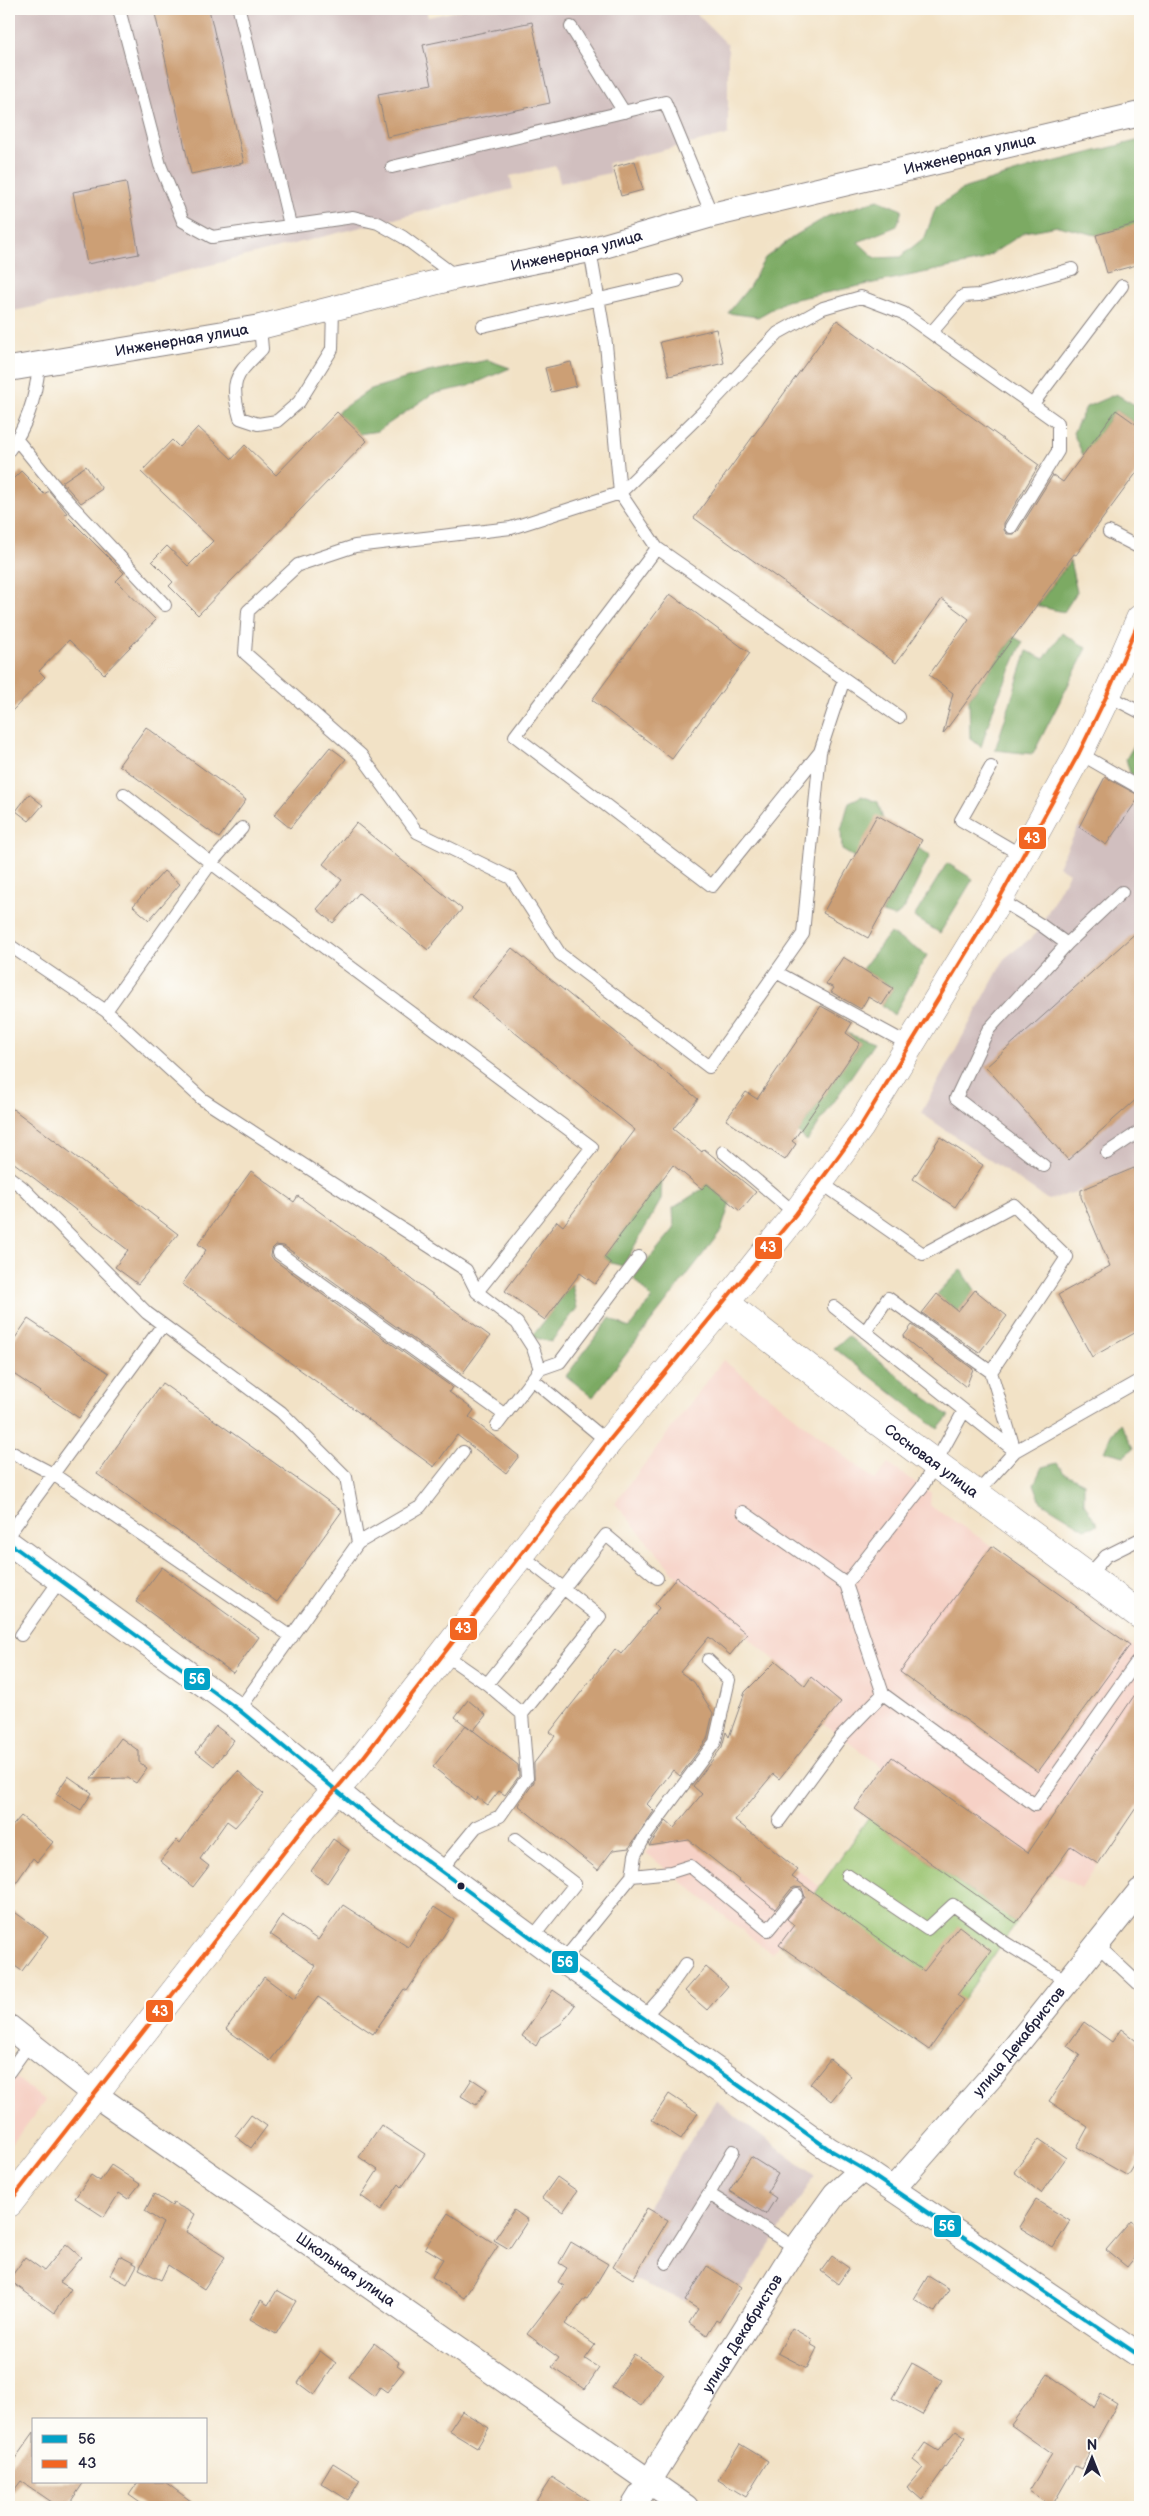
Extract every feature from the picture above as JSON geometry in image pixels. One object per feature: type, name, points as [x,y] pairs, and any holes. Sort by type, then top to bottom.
[{"type":"main road","points":[[9,2203],[334,1789],[362,1759],[608,1442],[725,1303],[796,1214],[860,1127],[999,899],[1078,753],[1107,695],[1140,619]]},
{"type":"main road","name":"Сосновая улица","points":[[725,1303],[799,1362],[1140,1615]]},
{"type":"street","name":"Инженерная улица","points":[[9,369],[260,328],[457,277],[590,250],[712,215],[1140,114]]},
{"type":"street","points":[[9,1543],[239,1710],[334,1789],[440,1871],[563,1961],[830,2150],[894,2189],[1140,2356]]},
{"type":"street","name":"улица Декабристов","points":[[894,2189],[991,2077],[1140,1891]]},
{"type":"street","name":"Школьная улица","points":[[9,2027],[94,2094],[686,2507]]},
{"type":"street","name":"улица Декабристов","points":[[633,2507],[796,2248],[835,2194],[863,2169]]},
{"type":"lane","points":[[119,9],[160,165],[183,221],[212,236],[258,232],[290,225],[353,217],[378,223],[403,237],[457,277]]},
{"type":"lane","points":[[239,9],[290,225]]},
{"type":"lane","points":[[570,27],[624,112]]},
{"type":"lane","points":[[392,167],[665,102],[712,215]]},
{"type":"lane","points":[[590,250],[606,344],[620,493],[656,548],[899,717]]},
{"type":"lane","points":[[931,333],[963,296],[979,295],[1072,269]]},
{"type":"lane","points":[[483,326],[677,282]]},
{"type":"lane","points":[[1032,405],[1122,286]]},
{"type":"lane","points":[[844,678],[820,752],[803,934],[710,1067],[560,954],[511,878],[417,832],[361,755],[245,653],[248,611],[298,565],[355,546],[511,528],[620,493],[704,411],[778,333],[823,308],[861,297],[903,313],[1058,423],[1058,451],[1011,527]]},
{"type":"lane","points":[[260,328],[262,349],[236,376],[234,396],[240,418],[258,424],[277,421],[300,402],[332,349],[333,308]]},
{"type":"lane","points":[[40,365],[36,395],[13,445],[165,605]]},
{"type":"lane","points":[[1109,532],[1140,548]]},
{"type":"lane","points":[[656,548],[515,736],[712,886],[820,752]]},
{"type":"lane","points":[[1107,695],[1140,712]]},
{"type":"lane","points":[[1078,753],[1140,788]]},
{"type":"lane","points":[[992,767],[960,820],[1022,856]]},
{"type":"lane","points":[[124,794],[212,863],[592,1147],[477,1292]]},
{"type":"lane","points":[[106,1011],[212,863],[242,828]]},
{"type":"lane","points":[[1044,1166],[956,1098],[988,1030],[1067,944],[1122,892]]},
{"type":"lane","points":[[999,899],[1067,944]]},
{"type":"lane","points":[[9,945],[106,1011],[202,1099],[466,1270],[477,1292],[517,1323],[533,1348],[540,1369]]},
{"type":"lane","points":[[776,972],[910,1045]]},
{"type":"lane","points":[[1108,1153],[1140,1131]]},
{"type":"lane","points":[[723,1152],[796,1214]]},
{"type":"lane","points":[[9,1177],[22,1187],[162,1326],[280,1412],[346,1477],[358,1543]]},
{"type":"lane","points":[[820,1182],[923,1254],[1014,1205],[1067,1257],[991,1372]]},
{"type":"lane","points":[[278,1253],[501,1420],[540,1369],[560,1362],[639,1257]]},
{"type":"lane","points":[[865,1332],[888,1298],[991,1372],[1015,1451]]},
{"type":"lane","points":[[834,1307],[1015,1451]]},
{"type":"lane","points":[[9,1534],[162,1326]]},
{"type":"lane","points":[[532,1380],[608,1442]]},
{"type":"lane","points":[[977,1493],[1015,1451],[1140,1380]]},
{"type":"lane","points":[[846,1584],[922,1487],[964,1411]]},
{"type":"lane","points":[[9,1451],[53,1474],[292,1637]]},
{"type":"lane","points":[[239,1710],[358,1543],[420,1507],[463,1452]]},
{"type":"lane","points":[[743,1512],[846,1584],[884,1694],[1035,1805],[1136,1663]]},
{"type":"lane","points":[[487,1684],[606,1535],[657,1578]]},
{"type":"lane","points":[[1088,1576],[1106,1556],[1140,1539]]},
{"type":"lane","points":[[440,1871],[476,1827],[500,1816],[527,1778],[522,1714],[600,1617],[520,1554]]},
{"type":"lane","points":[[21,1635],[60,1580]]},
{"type":"lane","points":[[444,1654],[487,1684],[522,1714]]},
{"type":"lane","points":[[563,1961],[632,1876],[635,1855],[644,1838],[715,1742],[729,1680],[708,1660]]},
{"type":"lane","points":[[779,1821],[841,1737],[884,1694]]},
{"type":"lane","points":[[516,1839],[575,1884],[532,1938]]},
{"type":"lane","points":[[632,1876],[671,1872],[690,1866],[768,1930],[796,1895]]},
{"type":"lane","points":[[847,1875],[927,1929],[953,1905],[1004,1942],[1067,1981]]},
{"type":"lane","points":[[1097,1945],[1140,1985]]},
{"type":"lane","points":[[643,2018],[666,1992],[686,1964]]},
{"type":"lane","points":[[9,2072],[30,2044]]},
{"type":"lane","points":[[666,2263],[710,2194],[733,2151]]},
{"type":"lane","points":[[710,2194],[796,2248]]},
{"type":"shaded area","points":[[9,9],[426,9],[428,17],[466,9],[692,9],[728,45],[728,135],[608,163],[610,173],[560,183],[556,166],[510,176],[513,189],[83,297],[9,312]]},
{"type":"shaded area","points":[[1140,770],[1140,1165],[1079,1191],[1048,1200],[921,1113],[1005,958],[1036,934],[1069,873],[1058,866],[1105,776],[1123,786],[1130,773],[1137,777]]},
{"type":"shaded area","points":[[723,1360],[875,1480],[888,1464],[931,1493],[930,1505],[992,1546],[1140,1651],[1140,1802],[1081,1888],[1053,1872],[1016,1923],[855,1809],[883,1768],[824,1724],[803,1684],[677,1577],[615,1503]]},
{"type":"shaded area","points":[[708,1799],[820,1887],[772,1954],[646,1853],[653,1845],[675,1842]]},
{"type":"shaded area","points":[[9,2072],[45,2101],[9,2148]]},
{"type":"shaded area","points":[[716,2101],[815,2176],[719,2322],[685,2301],[633,2279],[613,2267],[647,2208]]},
{"type":"green space","points":[[1140,140],[1140,224],[1096,235],[1058,226],[1025,232],[981,261],[786,301],[758,317],[728,313],[749,287],[765,258],[796,235],[828,216],[878,200],[902,210],[897,226],[858,242],[875,258],[900,257],[925,237],[936,207],[965,188],[1037,166]]},
{"type":"green space","points":[[488,360],[510,368],[469,386],[432,394],[378,431],[359,434],[337,412],[371,389],[428,372]]},
{"type":"green space","points":[[1116,394],[1140,408],[1140,427],[1116,410],[1083,455],[1073,433],[1086,407]]},
{"type":"green space","points":[[1070,561],[1077,592],[1064,612],[1037,606]]},
{"type":"green space","points":[[1062,633],[1087,648],[1033,754],[995,750],[1027,651],[1044,659]]},
{"type":"green space","points":[[1014,637],[1023,642],[995,704],[981,747],[970,738],[969,699]]},
{"type":"green space","points":[[1136,742],[1140,746],[1140,770],[1137,777],[1130,773],[1126,759]]},
{"type":"green space","points":[[862,796],[878,802],[883,819],[854,857],[842,850],[841,830],[849,802]]},
{"type":"green space","points":[[918,848],[930,855],[904,909],[895,917],[882,913]]},
{"type":"green space","points":[[947,863],[973,879],[940,933],[914,917]]},
{"type":"green space","points":[[890,933],[927,955],[894,1015],[882,1005],[893,988],[862,969]]},
{"type":"green space","points":[[846,1033],[874,1043],[807,1141],[798,1133],[860,1043]]},
{"type":"green space","points":[[662,1179],[661,1200],[623,1266],[611,1263],[604,1257]]},
{"type":"green space","points":[[707,1184],[730,1203],[721,1231],[593,1397],[566,1376],[610,1318],[629,1328],[652,1299],[633,1278],[674,1229],[673,1208]]},
{"type":"green space","points":[[961,1269],[975,1290],[958,1311],[937,1294]]},
{"type":"green space","points":[[572,1284],[577,1308],[551,1342],[532,1337]]},
{"type":"green space","points":[[848,1336],[949,1416],[938,1429],[834,1348]]},
{"type":"green space","points":[[1120,1423],[1134,1448],[1124,1456],[1104,1451],[1111,1435]]},
{"type":"green space","points":[[1057,1463],[1064,1473],[1084,1483],[1084,1503],[1098,1525],[1085,1529],[1041,1502],[1034,1484],[1042,1467]]},
{"type":"green space","points":[[868,1818],[1016,1923],[929,2050],[779,1945]]},
{"type":"building","points":[[154,9],[209,9],[244,163],[191,174]]},
{"type":"building","points":[[532,22],[550,103],[387,137],[378,94],[432,84],[423,45]]},
{"type":"building","points":[[635,161],[643,190],[621,196],[613,167]]},
{"type":"building","points":[[126,182],[139,254],[87,264],[73,192]]},
{"type":"building","points":[[1135,224],[1140,241],[1140,264],[1107,273],[1096,235]]},
{"type":"building","points":[[837,320],[1039,465],[1004,523],[1004,530],[1007,534],[1014,534],[1018,531],[1053,475],[1063,482],[1116,410],[1140,427],[1140,468],[1076,555],[1074,554],[943,734],[953,693],[929,675],[969,619],[942,599],[896,663],[694,518]]},
{"type":"building","points":[[716,329],[724,363],[669,376],[660,342]]},
{"type":"building","points":[[571,362],[576,386],[551,392],[545,368]]},
{"type":"building","points":[[337,412],[367,441],[198,615],[169,586],[173,582],[152,561],[167,546],[188,566],[213,541],[141,472],[172,440],[179,447],[198,427],[232,459],[245,445],[276,475]]},
{"type":"building","points":[[86,466],[102,489],[81,503],[62,482]]},
{"type":"building","points":[[21,471],[44,494],[49,491],[67,513],[65,514],[124,573],[116,581],[156,620],[104,674],[69,640],[39,671],[45,677],[9,714],[9,483]]},
{"type":"building","points":[[670,594],[750,653],[672,759],[592,700]]},
{"type":"building","points":[[146,727],[246,800],[219,838],[119,765]]},
{"type":"building","points":[[330,747],[346,759],[290,828],[274,815]]},
{"type":"building","points":[[1105,777],[1140,796],[1106,845],[1079,827]]},
{"type":"building","points":[[29,794],[43,805],[29,821],[16,811]]},
{"type":"building","points":[[877,815],[922,840],[868,938],[823,913]]},
{"type":"building","points":[[356,823],[462,909],[428,950],[359,893],[333,923],[317,909],[342,880],[323,864]]},
{"type":"building","points":[[164,871],[180,884],[149,920],[133,906]]},
{"type":"building","points":[[1140,929],[1140,1096],[1068,1160],[986,1067]]},
{"type":"building","points":[[512,948],[698,1099],[673,1129],[702,1152],[704,1149],[756,1192],[740,1211],[707,1184],[702,1189],[673,1165],[604,1257],[611,1263],[595,1284],[580,1273],[545,1320],[505,1291],[557,1221],[563,1226],[635,1130],[471,997]]},
{"type":"building","points":[[843,957],[893,988],[882,1005],[868,997],[861,1009],[831,992],[834,988],[826,984]]},
{"type":"building","points":[[821,1006],[852,1023],[846,1033],[860,1043],[792,1141],[796,1144],[785,1160],[726,1120],[746,1092],[757,1099]]},
{"type":"building","points":[[9,1106],[178,1234],[138,1284],[115,1267],[128,1250],[9,1159]]},
{"type":"building","points":[[940,1137],[983,1165],[955,1207],[913,1179]]},
{"type":"building","points":[[1134,1168],[1140,1182],[1140,1330],[1092,1357],[1058,1295],[1110,1266],[1081,1197],[1081,1190]]},
{"type":"building","points":[[251,1171],[294,1202],[298,1196],[490,1336],[462,1374],[284,1246],[276,1245],[272,1249],[271,1256],[274,1260],[452,1387],[449,1392],[474,1410],[469,1417],[519,1456],[506,1473],[457,1435],[434,1467],[182,1284],[206,1250],[198,1244]]},
{"type":"building","points":[[975,1290],[1007,1316],[979,1353],[922,1313],[937,1294],[958,1311]]},
{"type":"building","points":[[28,1319],[109,1373],[79,1418],[9,1371],[9,1347]]},
{"type":"building","points":[[912,1325],[973,1369],[966,1387],[903,1337]]},
{"type":"building","points":[[162,1383],[342,1511],[277,1602],[97,1474]]},
{"type":"building","points":[[992,1546],[1130,1645],[1038,1772],[900,1672]]},
{"type":"building","points":[[162,1567],[259,1637],[233,1673],[136,1602]]},
{"type":"building","points":[[677,1577],[747,1634],[730,1655],[709,1637],[680,1672],[694,1682],[713,1713],[707,1739],[680,1776],[673,1770],[647,1804],[654,1811],[629,1848],[613,1850],[598,1870],[518,1805],[534,1782],[534,1763],[555,1736],[550,1732],[615,1649],[621,1654],[659,1608],[655,1604]]},
{"type":"building","points":[[776,1661],[805,1686],[811,1677],[841,1702],[779,1779],[773,1774],[735,1820],[798,1870],[792,1877],[924,1971],[959,1926],[991,1951],[957,1995],[964,2000],[929,2050],[779,1945],[794,1925],[787,1919],[805,1897],[802,1888],[795,1887],[791,1889],[775,1909],[689,1840],[649,1846],[666,1821],[674,1828],[702,1794],[693,1786],[722,1747],[726,1732],[729,1737],[745,1692]]},
{"type":"building","points":[[1140,1687],[1140,1802],[1098,1864],[1071,1846],[1016,1923],[855,1809],[892,1757],[1028,1853]]},
{"type":"building","points":[[468,1700],[486,1715],[473,1731],[455,1717]]},
{"type":"building","points":[[466,1725],[518,1765],[519,1776],[505,1795],[499,1791],[488,1805],[477,1797],[475,1800],[433,1767]]},
{"type":"building","points":[[216,1726],[234,1740],[214,1766],[196,1752]]},
{"type":"building","points":[[121,1738],[139,1751],[139,1762],[147,1768],[136,1783],[128,1778],[91,1779]]},
{"type":"building","points":[[238,1771],[264,1794],[235,1827],[227,1821],[200,1859],[209,1866],[193,1887],[160,1861],[177,1840],[180,1843],[200,1814]]},
{"type":"building","points":[[68,1776],[92,1793],[81,1810],[56,1794]]},
{"type":"building","points":[[21,1816],[53,1842],[37,1862],[33,1858],[9,1893],[9,1830]]},
{"type":"building","points":[[333,1839],[349,1850],[327,1883],[311,1871]]},
{"type":"building","points":[[343,1905],[408,1947],[434,1907],[454,1920],[407,1991],[404,1989],[373,2034],[318,1997],[270,2061],[226,2029],[264,1977],[294,1999],[316,1966],[270,1934],[282,1915],[318,1940]]},
{"type":"building","points":[[9,1908],[48,1936],[22,1971],[9,1962]]},
{"type":"building","points":[[706,1967],[728,1986],[707,2010],[685,1991]]},
{"type":"building","points":[[553,1990],[575,2005],[561,2024],[541,2037],[536,2046],[522,2036]]},
{"type":"building","points":[[1084,2022],[1112,2042],[1121,2029],[1140,2044],[1140,2156],[1128,2176],[1077,2147],[1088,2127],[1049,2101],[1080,2055],[1067,2046]]},
{"type":"building","points":[[830,2059],[851,2076],[831,2101],[810,2084]]},
{"type":"building","points":[[472,2079],[487,2089],[476,2105],[461,2096]]},
{"type":"building","points":[[669,2094],[698,2113],[681,2139],[652,2120]]},
{"type":"building","points":[[251,2115],[267,2126],[251,2148],[235,2136]]},
{"type":"building","points":[[381,2125],[425,2154],[402,2187],[399,2184],[381,2210],[361,2196],[378,2170],[359,2157]]},
{"type":"building","points":[[1039,2139],[1066,2158],[1041,2193],[1014,2172]]},
{"type":"building","points":[[751,2157],[778,2174],[767,2192],[776,2198],[766,2214],[729,2191]]},
{"type":"building","points":[[111,2165],[140,2184],[128,2199],[119,2193],[104,2217],[75,2198],[91,2175],[100,2181]]},
{"type":"building","points":[[557,2177],[577,2191],[563,2212],[542,2198]]},
{"type":"building","points":[[154,2194],[172,2206],[173,2203],[195,2214],[186,2232],[225,2257],[204,2289],[168,2265],[161,2280],[139,2269],[163,2223],[145,2211]]},
{"type":"building","points":[[1036,2200],[1070,2221],[1053,2248],[1019,2227]]},
{"type":"building","points":[[647,2208],[668,2220],[633,2279],[613,2267]]},
{"type":"building","points":[[514,2210],[528,2220],[509,2249],[494,2240]]},
{"type":"building","points":[[448,2213],[498,2246],[464,2298],[432,2277],[443,2259],[425,2248]]},
{"type":"building","points":[[1131,2221],[1140,2229],[1140,2251],[1127,2267],[1106,2250]]},
{"type":"building","points":[[571,2242],[608,2264],[587,2299],[585,2298],[565,2324],[595,2345],[585,2359],[599,2368],[585,2389],[552,2367],[559,2358],[527,2334],[564,2286],[558,2282],[567,2268],[559,2263]]},
{"type":"building","points":[[66,2244],[81,2257],[60,2282],[71,2289],[54,2313],[9,2280],[25,2257],[44,2271]]},
{"type":"building","points":[[120,2256],[137,2265],[127,2284],[110,2275]]},
{"type":"building","points":[[832,2256],[849,2268],[838,2284],[821,2271]]},
{"type":"building","points":[[707,2266],[741,2287],[719,2322],[716,2320],[707,2335],[689,2323],[698,2309],[685,2301]]},
{"type":"building","points":[[928,2276],[949,2289],[935,2312],[914,2299]]},
{"type":"building","points":[[277,2290],[296,2301],[276,2334],[250,2319],[261,2300],[268,2305]]},
{"type":"building","points":[[792,2328],[813,2340],[810,2344],[817,2348],[807,2368],[778,2353]]},
{"type":"building","points":[[374,2343],[399,2362],[397,2365],[404,2370],[387,2392],[380,2387],[374,2396],[349,2377]]},
{"type":"building","points":[[320,2351],[336,2363],[314,2395],[298,2383]]},
{"type":"building","points":[[634,2354],[663,2373],[641,2406],[612,2387]]},
{"type":"building","points":[[912,2363],[942,2380],[922,2415],[892,2398]]},
{"type":"building","points":[[1048,2374],[1094,2407],[1101,2394],[1117,2404],[1081,2469],[1075,2466],[1052,2506],[1029,2491],[1052,2454],[1011,2425]]},
{"type":"building","points":[[462,2411],[489,2428],[477,2448],[449,2431]]},
{"type":"building","points":[[956,2430],[966,2437],[922,2500],[907,2487],[923,2468],[913,2460],[925,2443],[938,2451]]},
{"type":"building","points":[[32,2435],[32,2484],[83,2484],[67,2507],[59,2507],[21,2481],[9,2497],[9,2467]]},
{"type":"building","points":[[740,2444],[768,2461],[746,2497],[718,2480]]},
{"type":"building","points":[[333,2463],[360,2480],[348,2500],[321,2483]]},
{"type":"building","points":[[552,2477],[598,2507],[532,2507]]},
{"type":"building","points":[[137,2484],[168,2484],[199,2507],[146,2507],[129,2495]]},
{"type":"transit line","name":"43","points":[[9,2203],[302,1829],[362,1759],[608,1442],[796,1214],[860,1127],[999,899],[1079,753],[1140,619]]},
{"type":"transit line","name":"56","points":[[9,1543],[239,1710],[377,1824],[563,1961],[830,2150],[863,2169],[1140,2356]]}]
